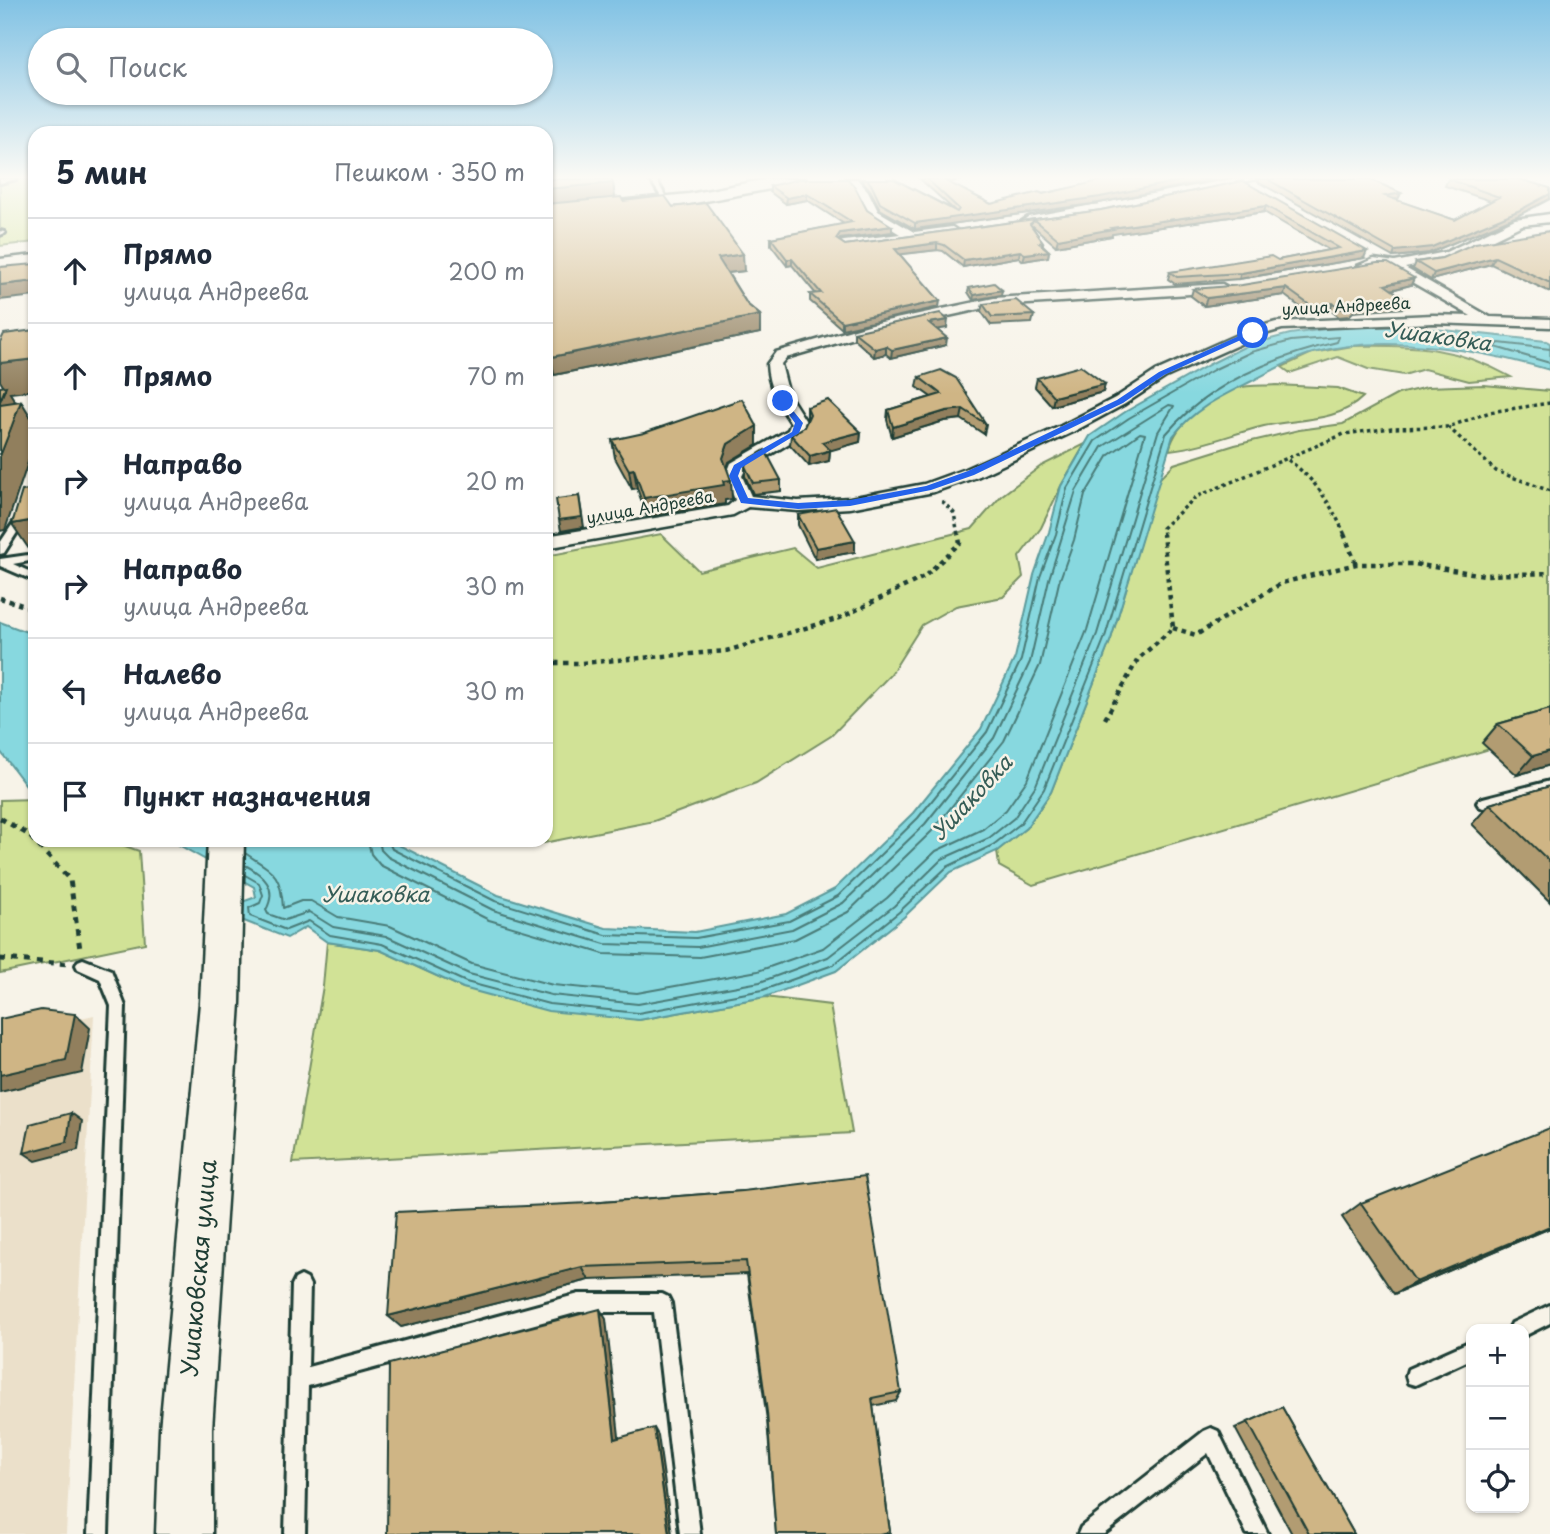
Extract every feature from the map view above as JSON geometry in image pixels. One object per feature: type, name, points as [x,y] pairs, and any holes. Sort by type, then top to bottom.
[{"type":"main road","points":[[0,265],[28,262]]},
{"type":"main road","name":"Ушаковская улица","points":[[184,1534],[186,1429],[220,1003],[226,847]]},
{"type":"street","name":"улица Андреева","points":[[1345,270],[1374,263],[1393,266],[1450,255],[1459,251]]},
{"type":"street","points":[[1370,253],[1488,321]]},
{"type":"street","name":"улица Андреева","points":[[744,501],[734,476],[737,467],[795,433],[799,423],[783,401],[775,381],[774,364],[781,355],[872,328],[994,302],[1239,286]]},
{"type":"street","name":"улица Андреева","points":[[553,541],[733,510],[744,501],[798,506],[850,503],[928,488],[971,473],[1067,429],[1120,401],[1161,374],[1253,333],[1281,325],[1322,322],[1550,323]]},
{"type":"lane","points":[[0,551],[28,508]]},
{"type":"lane","points":[[1,562],[28,558]]},
{"type":"lane","points":[[1,562],[28,575]]},
{"type":"lane","points":[[1483,803],[1550,786]]},
{"type":"lane","points":[[83,965],[106,975],[118,1006],[98,1534]]},
{"type":"lane","points":[[295,1534],[301,1285]]},
{"type":"lane","points":[[299,1379],[579,1303],[662,1303],[690,1534]]},
{"type":"lane","points":[[1529,1324],[1550,1314]]},
{"type":"lane","points":[[1415,1376],[1466,1352]]},
{"type":"lane","points":[[1088,1534],[1211,1438],[1258,1534]]},
{"type":"path","points":[[1173,628],[1162,528],[1196,497],[1344,434],[1392,428],[1448,427],[1490,412],[1550,403]]},
{"type":"path","points":[[1448,427],[1496,471],[1550,491]]},
{"type":"path","points":[[1288,460],[1304,470],[1324,492],[1356,564]]},
{"type":"path","points":[[553,663],[726,651],[840,618],[924,577],[960,543],[954,513],[928,488]]},
{"type":"path","points":[[1173,628],[1196,635],[1282,583],[1356,564],[1413,564],[1484,575],[1550,573]]},
{"type":"path","points":[[0,598],[28,607]]},
{"type":"path","points":[[1105,719],[1138,659],[1173,628]]},
{"type":"path","points":[[0,818],[28,834]]},
{"type":"path","points":[[0,959],[83,965],[70,880],[40,847]]},
{"type":"shaded area","points":[[94,1015],[66,1534],[0,1534],[0,1037]]},
{"type":"green space","points":[[1353,346],[1434,349],[1471,359],[1511,377],[1469,381],[1424,369],[1404,375],[1368,369],[1338,357],[1290,373],[1282,367],[1312,353]]},
{"type":"green space","points":[[1276,385],[1338,388],[1363,397],[1352,406],[1328,416],[1273,424],[1204,444],[1169,450],[1186,420],[1215,397],[1242,387]]},
{"type":"green space","points":[[1484,385],[1550,391],[1550,731],[1033,885],[999,866],[997,851],[1026,828],[1051,792],[1111,639],[1159,479],[1174,464],[1235,445],[1299,430],[1343,424],[1398,394],[1427,387]]},
{"type":"green space","points":[[1085,444],[1041,528],[1019,557],[1023,577],[1003,597],[956,606],[922,625],[891,674],[831,736],[756,783],[654,821],[553,841],[553,555],[661,534],[699,571],[793,548],[817,568],[972,529],[1001,496],[1041,466]]},
{"type":"green space","points":[[28,799],[28,847],[128,847],[139,851],[145,943],[0,973],[0,800]]},
{"type":"green space","points":[[327,942],[380,950],[463,988],[639,1020],[765,997],[830,1005],[852,1133],[293,1163],[323,986]]},
{"type":"water","name":"Ушаковка","points":[[1340,327],[1416,327],[1546,341],[1550,343],[1550,370],[1493,356],[1432,346],[1370,344],[1341,347],[1289,362],[1218,399],[1190,418],[1173,436],[1111,639],[1051,792],[1026,828],[997,851],[951,872],[904,917],[836,971],[765,997],[639,1020],[548,1011],[463,988],[380,950],[327,942],[306,927],[287,938],[239,919],[242,902],[256,897],[254,887],[183,847],[403,847],[498,895],[606,928],[695,932],[786,914],[835,889],[913,813],[981,729],[1015,658],[1034,575],[1061,486],[1090,436],[1125,412],[1210,364],[1248,345],[1290,334]]},
{"type":"water","points":[[0,622],[28,632],[28,788],[0,751]]},
{"type":"building","points":[[553,251],[741,251],[743,254],[718,258],[747,304],[760,315],[553,357]]},
{"type":"building","points":[[781,251],[896,251],[940,301],[842,322],[810,294],[821,293],[792,259],[787,259]]},
{"type":"building","points":[[951,251],[1049,251],[1025,254],[1020,251],[964,260]]},
{"type":"building","points":[[1326,251],[1367,251],[1241,273],[1177,277],[1170,272],[1271,256],[1278,260]]},
{"type":"building","points":[[1458,251],[1550,251],[1550,283],[1495,257],[1434,273],[1416,262],[1442,258]]},
{"type":"building","points":[[1388,263],[1414,278],[1385,285],[1408,301],[1356,304],[1352,309],[1342,309],[1333,303],[1311,306],[1286,288],[1207,298],[1193,289],[1242,285]]},
{"type":"building","points":[[28,265],[28,282],[0,285],[0,267]]},
{"type":"building","points":[[994,283],[1002,290],[974,295],[969,288]]},
{"type":"building","points":[[1016,300],[1034,315],[992,317],[983,304]]},
{"type":"building","points":[[940,313],[948,320],[929,323],[947,338],[892,350],[886,346],[875,349],[854,332]]},
{"type":"building","points":[[28,331],[28,360],[0,363],[0,342],[4,334]]},
{"type":"building","points":[[1081,366],[1105,384],[1054,397],[1037,378]]},
{"type":"building","points":[[941,370],[956,378],[986,424],[963,409],[946,411],[893,427],[888,410],[941,394],[919,377]]},
{"type":"building","points":[[6,386],[0,401],[0,387]]},
{"type":"building","points":[[742,399],[757,426],[728,444],[723,458],[731,480],[723,481],[724,485],[644,498],[634,469],[629,470],[612,440],[644,433]]},
{"type":"building","points":[[828,400],[861,432],[822,442],[830,450],[810,456],[791,435],[804,427],[810,414],[807,407]]},
{"type":"building","points":[[21,401],[11,428],[0,456],[0,404]]},
{"type":"building","points":[[765,450],[781,480],[753,483],[745,466],[747,461]]},
{"type":"building","points":[[28,490],[28,521],[12,524],[22,491]]},
{"type":"building","points":[[579,496],[582,517],[559,520],[556,499]]},
{"type":"building","points":[[836,508],[855,541],[816,548],[798,515]]},
{"type":"building","points":[[1550,709],[1550,751],[1533,756],[1498,724]]},
{"type":"building","points":[[1550,786],[1550,862],[1490,804]]},
{"type":"building","points":[[41,1010],[75,1014],[66,1060],[0,1075],[0,1019]]},
{"type":"building","points":[[71,1113],[67,1142],[24,1153],[30,1124]]},
{"type":"building","points":[[1550,1128],[1550,1226],[1416,1282],[1361,1203]]},
{"type":"building","points":[[865,1176],[901,1392],[872,1398],[890,1532],[776,1534],[767,1412],[746,1261],[582,1267],[388,1316],[396,1212],[589,1203],[743,1191]]},
{"type":"building","points":[[600,1309],[615,1439],[654,1428],[669,1534],[387,1534],[389,1364]]},
{"type":"building","points":[[1282,1407],[1354,1534],[1309,1534],[1248,1422]]},
{"type":"route","points":[[783,401],[799,423],[795,433],[737,467],[734,476],[744,501],[798,506],[850,503],[928,488],[971,473],[1067,429],[1120,401],[1161,374],[1253,333]]}]
